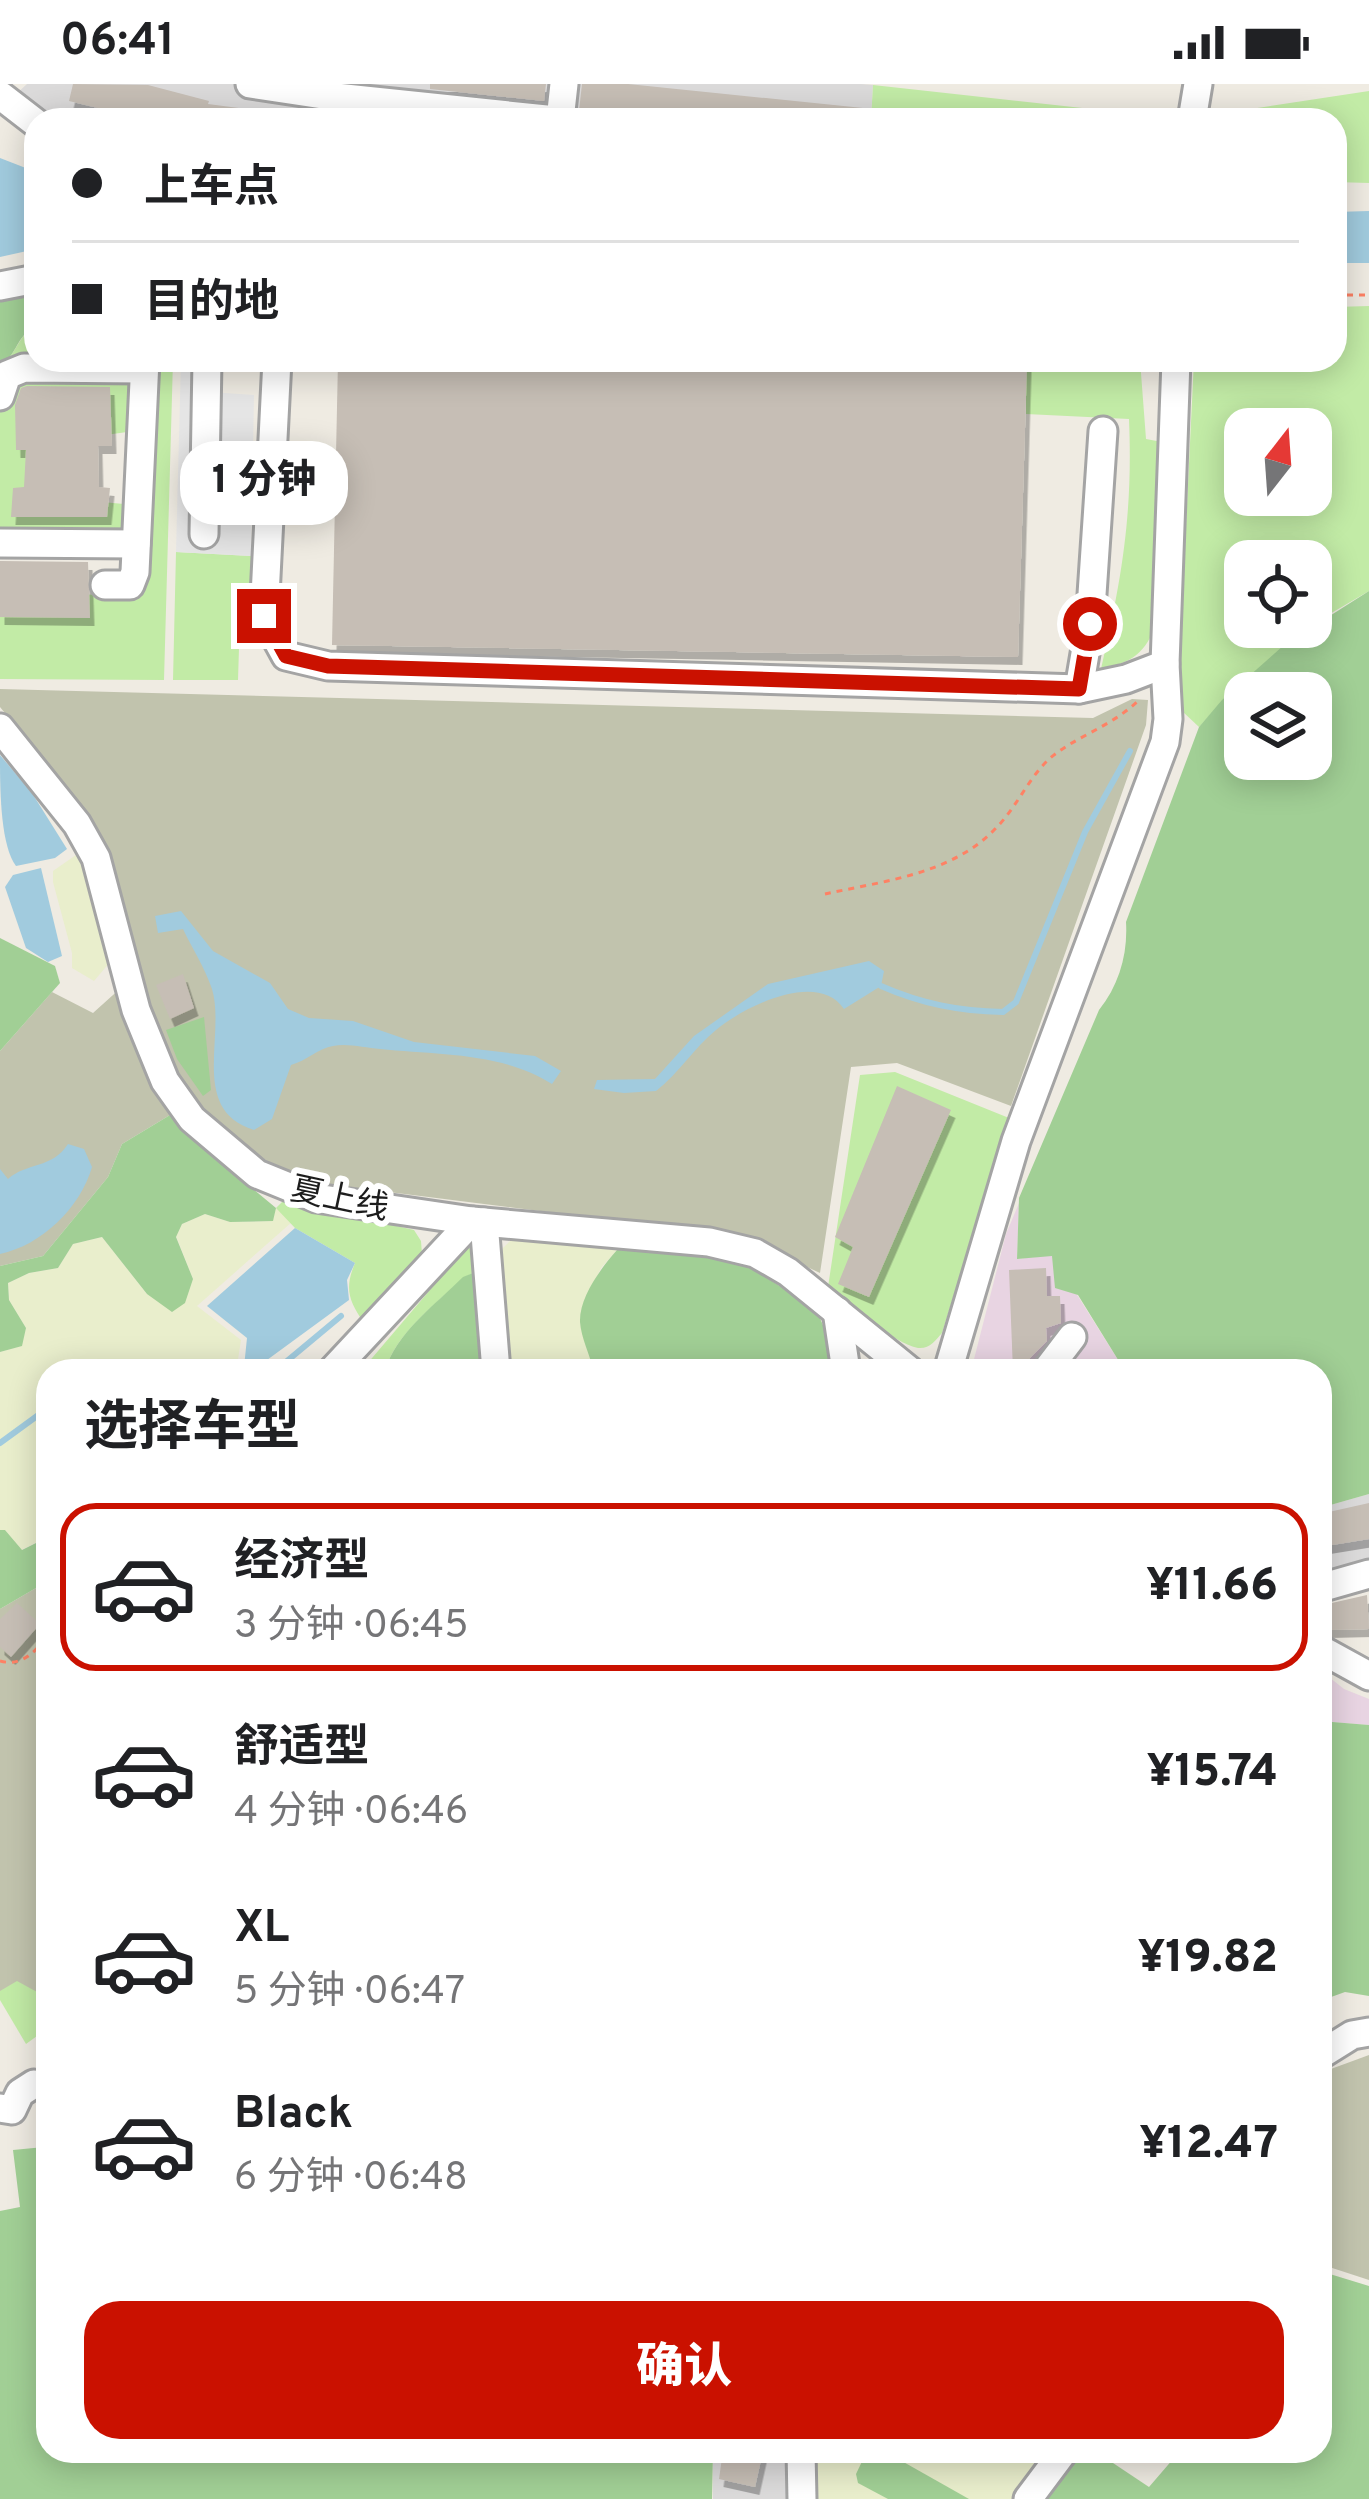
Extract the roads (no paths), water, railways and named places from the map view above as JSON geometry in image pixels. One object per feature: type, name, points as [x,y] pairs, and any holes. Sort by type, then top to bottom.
[{"type":"street","points":[[0,96],[14,84]]},
{"type":"street","points":[[250,84],[455,108]]},
{"type":"street","points":[[0,396],[7,375],[24,368]]},
{"type":"street","points":[[105,585],[130,585],[145,372]]},
{"type":"street","points":[[204,534],[207,372]]},
{"type":"street","points":[[276,372],[264,616],[286,656],[328,666],[1079,689],[1165,664]]},
{"type":"street","points":[[952,1359],[1016,1141],[1165,742],[1175,372]]},
{"type":"street","points":[[1079,689],[1090,624],[1103,431]]},
{"type":"street","points":[[0,543],[136,544]]},
{"type":"street","name":"夏上线","points":[[0,728],[77,824],[96,858],[152,1055],[191,1119],[257,1174],[316,1198],[478,1221],[709,1242],[754,1253],[788,1272],[895,1359]]},
{"type":"street","points":[[344,1359],[478,1221]]},
{"type":"street","points":[[478,1221],[495,1359]]},
{"type":"street","points":[[837,1311],[844,1359]]},
{"type":"street","points":[[1055,1359],[1072,1337]]},
{"type":"street","points":[[1332,1585],[1369,1574]]},
{"type":"street","points":[[1332,1656],[1369,1676]]},
{"type":"street","points":[[1332,2047],[1369,2032]]},
{"type":"street","points":[[0,2108],[12,2110],[20,2093],[34,2084]]},
{"type":"street","points":[[801,2463],[802,2499]]},
{"type":"street","points":[[1028,2499],[1055,2463]]},
{"type":"water","points":[[0,158],[24,167],[24,252],[0,257]]},
{"type":"water","points":[[1369,211],[1369,263],[1347,263],[1347,212]]},
{"type":"water","points":[[0,755],[32,793],[67,849],[55,858],[16,866],[11,857],[2,815]]},
{"type":"water","points":[[41,868],[62,956],[48,962],[26,948],[5,887],[13,875]]},
{"type":"water","points":[[181,911],[213,951],[270,983],[288,1009],[309,1018],[353,1021],[414,1042],[535,1056],[561,1071],[552,1084],[491,1060],[333,1046],[291,1065],[272,1119],[254,1130],[234,1120],[216,1089],[215,1008],[202,966],[183,929],[158,933],[155,916]]},
{"type":"water","points":[[869,961],[884,971],[881,986],[844,1009],[817,992],[781,996],[716,1030],[656,1091],[594,1089],[597,1080],[655,1079],[694,1036],[768,984]]},
{"type":"water","points":[[68,1144],[84,1149],[92,1167],[78,1197],[44,1233],[0,1254],[0,1169],[8,1179],[55,1158]]},
{"type":"water","points":[[295,1228],[355,1263],[347,1280],[349,1300],[268,1359],[245,1359],[247,1338],[207,1306]]},
{"type":"waterway","points":[[881,986],[926,1002],[971,1010],[1003,1012],[1016,1002],[1085,832],[1130,751]]},
{"type":"waterway","points":[[289,1359],[341,1316]]},
{"type":"waterway","points":[[0,1443],[36,1417]]}]
